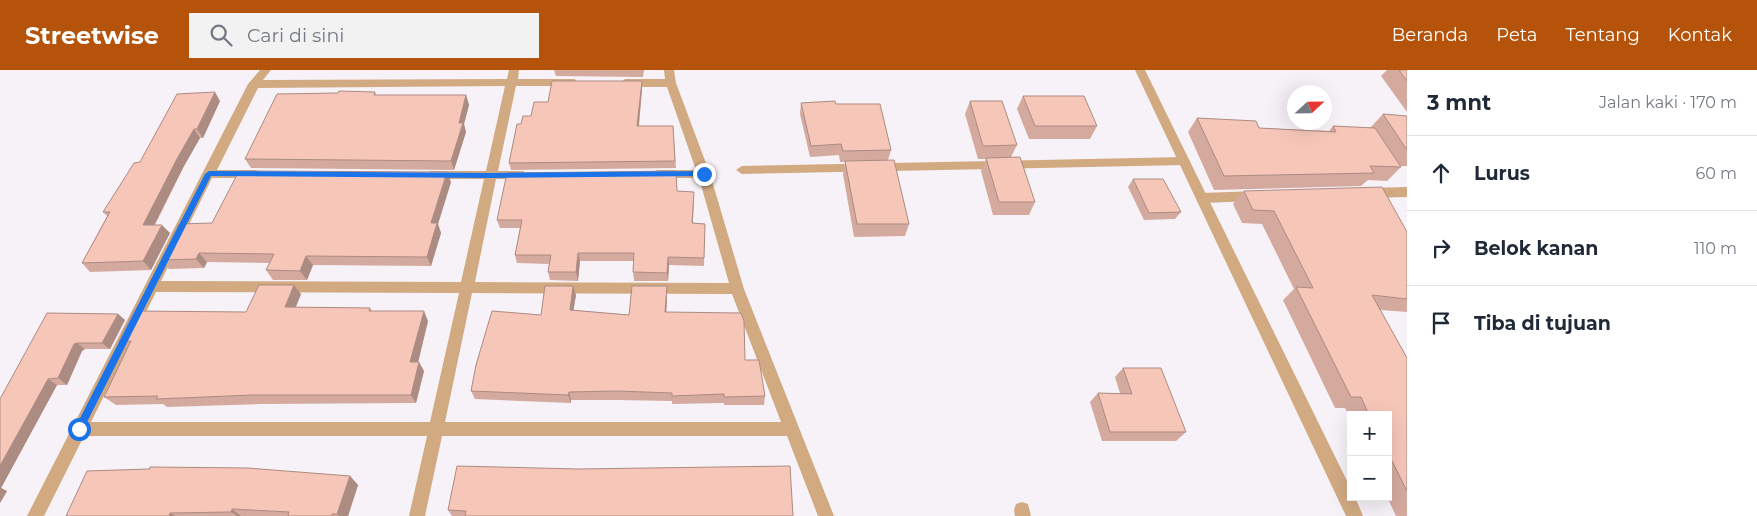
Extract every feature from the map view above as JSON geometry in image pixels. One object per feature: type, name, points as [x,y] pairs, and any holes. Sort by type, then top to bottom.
[{"type":"street","points":[[35,516],[254,84],[266,70]]},
{"type":"street","points":[[1140,70],[1355,516]]},
{"type":"street","points":[[254,84],[512,76],[586,83]]},
{"type":"street","points":[[417,516],[512,76]]},
{"type":"street","points":[[615,83],[670,77],[704,174],[737,289],[826,516]]},
{"type":"street","points":[[742,170],[1184,161]]},
{"type":"street","points":[[209,174],[267,174]]},
{"type":"street","points":[[646,174],[704,174]]},
{"type":"street","points":[[413,175],[539,175]]},
{"type":"street","points":[[1358,193],[1407,192]]},
{"type":"street","points":[[1202,198],[1270,196]]},
{"type":"street","points":[[152,286],[737,289]]},
{"type":"street","points":[[79,429],[792,429]]},
{"type":"building","points":[[1399,70],[1407,70],[1407,81]]},
{"type":"building","points":[[552,81],[642,81],[637,126],[673,126],[675,161],[509,163],[517,124],[521,124],[523,116],[531,116],[534,102],[548,102]]},
{"type":"building","points":[[339,91],[375,92],[374,95],[466,95],[459,123],[463,123],[451,161],[245,159],[277,94],[338,93]]},
{"type":"building","points":[[215,92],[197,129],[194,129],[178,157],[143,225],[162,225],[143,261],[82,263],[110,212],[103,212],[134,163],[140,162],[177,94]]},
{"type":"building","points":[[1023,96],[1084,96],[1097,126],[1035,126]]},
{"type":"building","points":[[835,101],[836,104],[880,104],[891,150],[843,151],[841,144],[811,146],[801,103]]},
{"type":"building","points":[[970,101],[1002,101],[1017,145],[983,146]]},
{"type":"building","points":[[1383,114],[1407,116],[1407,150]]},
{"type":"building","points":[[1197,118],[1256,121],[1259,128],[1287,130],[1336,132],[1333,126],[1375,128],[1401,167],[1370,166],[1374,173],[1224,176]]},
{"type":"building","points":[[1020,157],[1035,202],[999,202],[986,158]]},
{"type":"building","points":[[894,160],[909,224],[857,224],[845,161]]},
{"type":"building","points":[[239,171],[447,172],[431,223],[437,223],[427,257],[306,256],[300,271],[266,270],[274,254],[199,253],[196,259],[161,260],[179,224],[212,223]]},
{"type":"building","points":[[676,171],[677,191],[694,192],[692,223],[705,224],[704,258],[668,257],[667,273],[633,272],[634,253],[578,253],[576,272],[548,272],[551,255],[515,255],[522,220],[497,220],[507,173]]},
{"type":"building","points":[[1133,179],[1163,179],[1181,212],[1149,213]]},
{"type":"building","points":[[1382,187],[1407,232],[1407,299],[1372,295],[1407,358],[1407,491],[1392,461],[1392,411],[1367,411],[1361,397],[1351,397],[1296,287],[1313,288],[1274,211],[1253,210],[1244,191]]},
{"type":"building","points":[[259,285],[294,285],[285,307],[370,308],[369,311],[424,311],[410,362],[419,362],[411,395],[252,395],[156,399],[158,396],[104,397],[131,341],[119,341],[134,311],[246,312]]},
{"type":"building","points":[[545,286],[573,286],[570,310],[629,315],[632,286],[667,286],[665,312],[741,313],[744,321],[745,360],[759,360],[765,396],[724,397],[724,394],[672,396],[672,393],[617,391],[569,392],[568,395],[471,391],[476,365],[492,311],[541,315]]},
{"type":"building","points":[[47,313],[118,314],[102,343],[74,344],[58,378],[48,379],[0,466],[0,399]]},
{"type":"building","points":[[1123,368],[1161,368],[1186,432],[1110,432],[1098,393],[1132,394]]},
{"type":"building","points":[[457,466],[578,469],[790,466],[793,516],[465,516],[466,511],[448,510]]},
{"type":"building","points":[[150,467],[247,468],[350,476],[337,514],[332,514],[332,516],[288,516],[289,512],[232,509],[231,512],[170,513],[169,516],[66,516],[87,471],[150,469]]},
{"type":"route","points":[[79,429],[209,174],[491,176],[704,174]]}]
